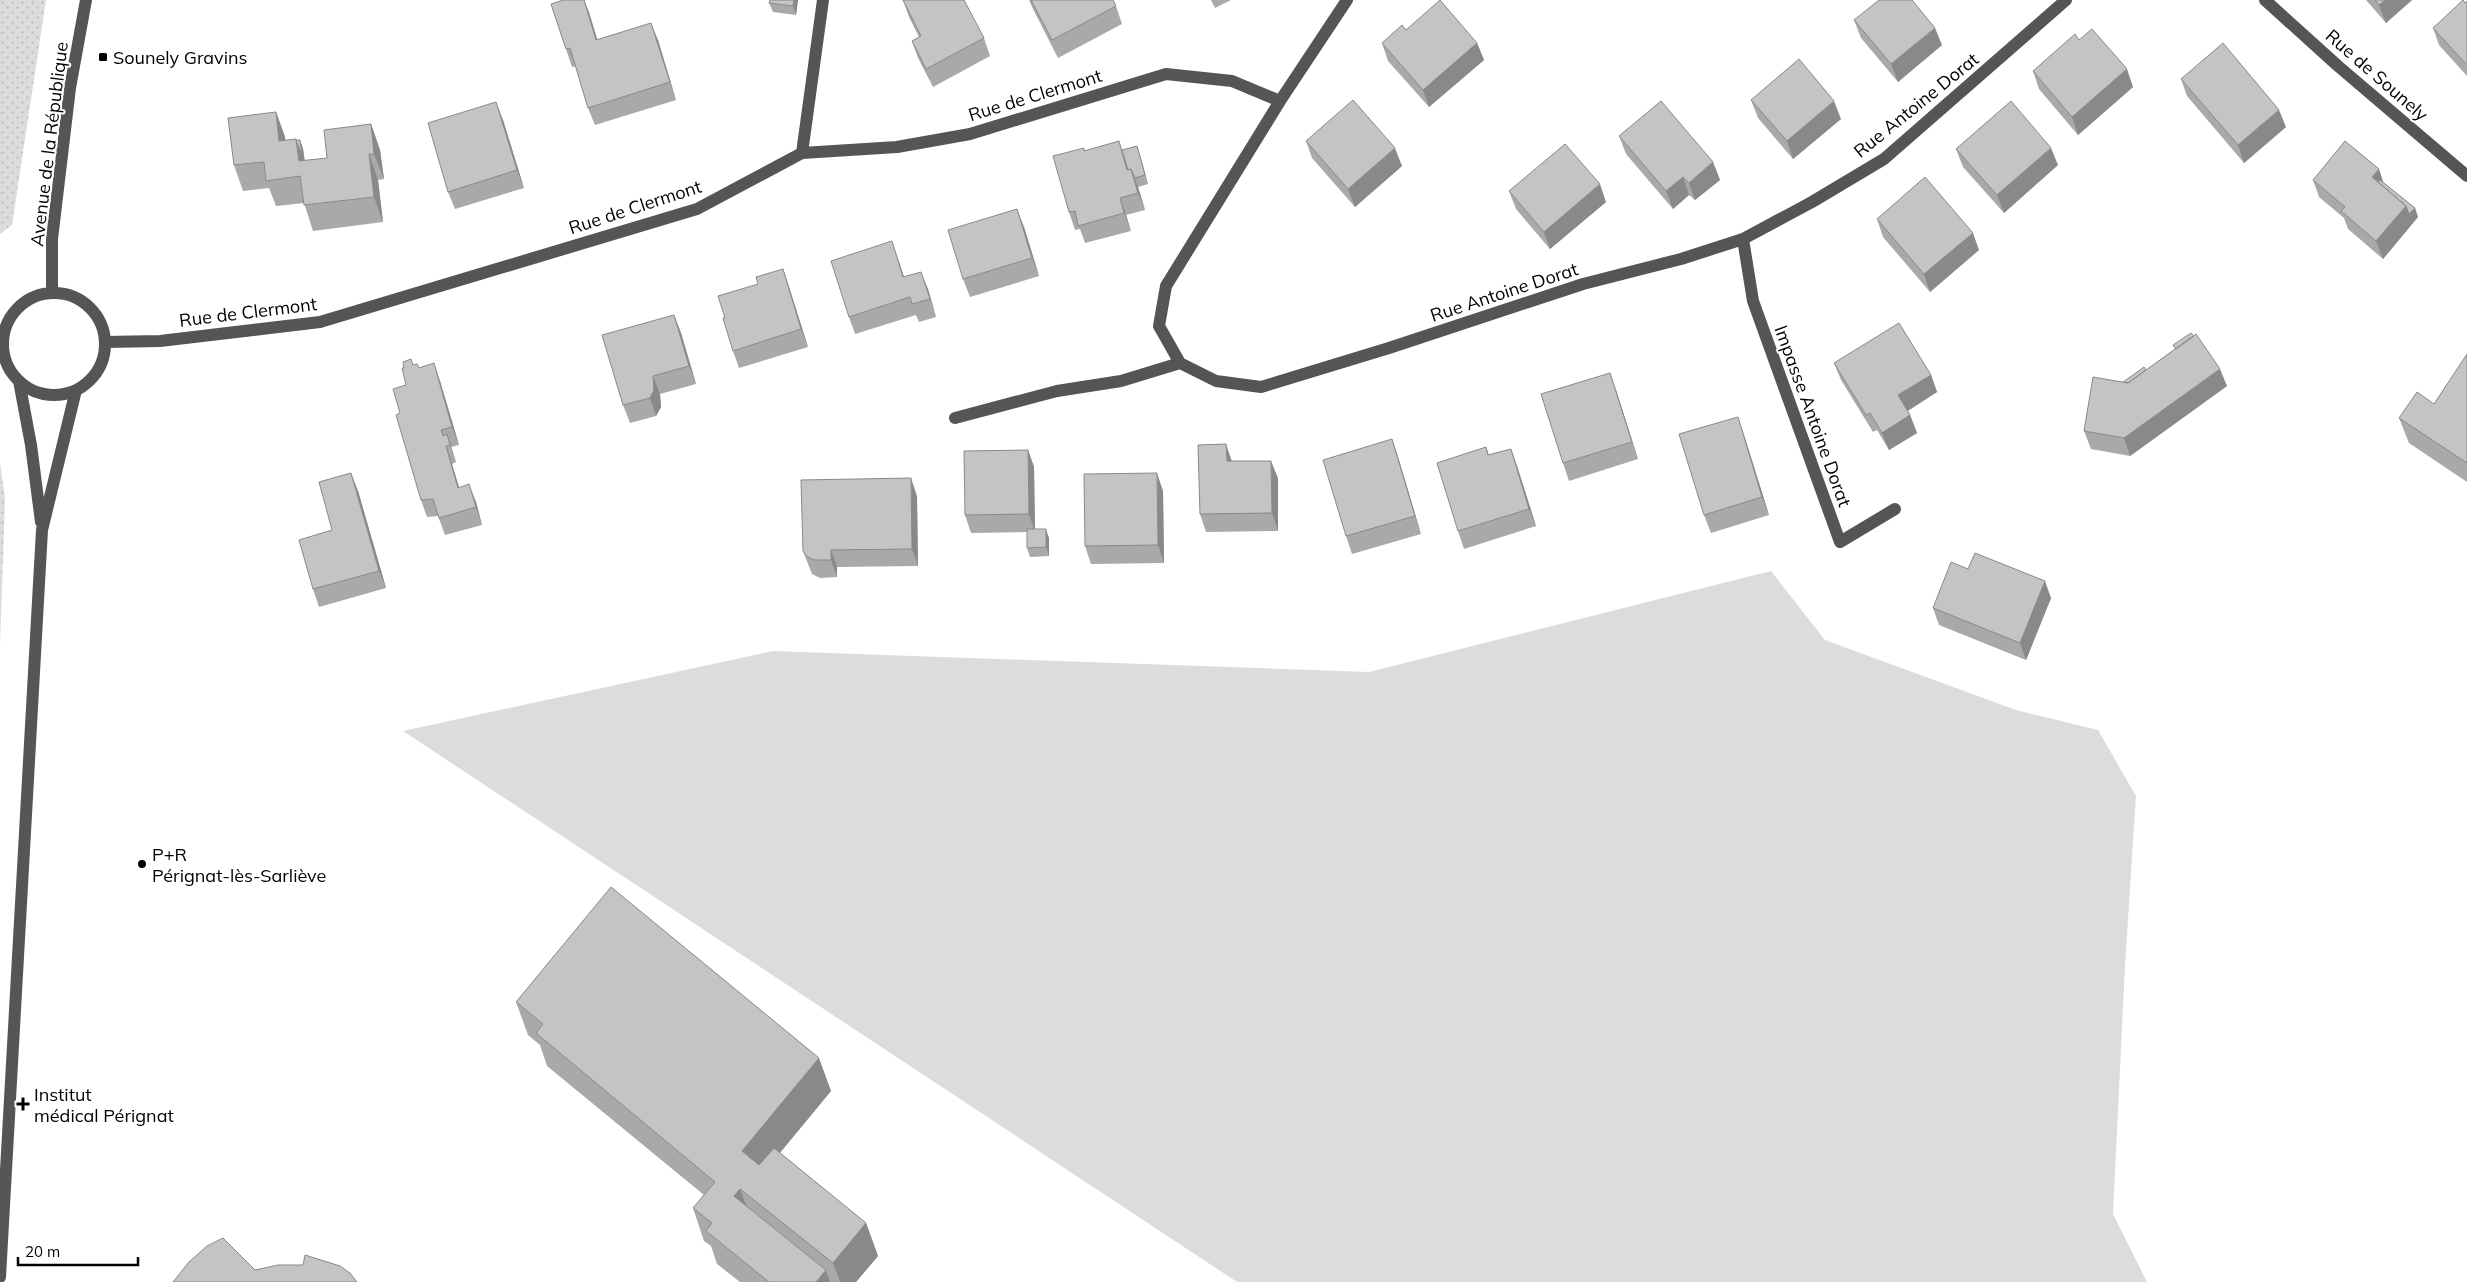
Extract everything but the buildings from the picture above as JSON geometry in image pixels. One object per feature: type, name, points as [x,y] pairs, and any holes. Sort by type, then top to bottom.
[{"type":"street","name":"Avenue de la République","points":[[52,293],[52,239],[70,88],[86,0]]},
{"type":"street","points":[[802,153],[823,0]]},
{"type":"street","points":[[955,418],[1057,391],[1120,381],[1180,363],[1159,326],[1166,286],[1280,101],[1347,0]]},
{"type":"street","name":"Rue Antoine Dorat","points":[[1180,363],[1216,381],[1260,387],[1389,348],[1583,284],[1682,259],[1743,239],[1812,202],[1884,159],[2066,0]]},
{"type":"street","name":"Rue de Sounely","points":[[2265,0],[2338,66],[2467,176]]},
{"type":"street","name":"Rue de Clermont","points":[[105,342],[160,341],[320,322],[697,209],[802,153],[897,147],[970,134],[1166,74],[1232,81],[1280,101]]},
{"type":"street","name":"Impasse Antoine Dorat","points":[[1743,239],[1753,301],[1840,542],[1895,509]]},
{"type":"street","points":[[19,381],[46,394],[62,394],[76,390],[88,382],[98,370],[104,356],[105,342],[102,326],[94,312],[82,301],[68,295],[52,293],[36,296],[22,304],[11,315],[4,330],[1,345],[5,359],[19,381],[31,445],[42,530]]},
{"type":"street","points":[[0,1277],[42,530],[76,390]]},
{"type":"shaded area","points":[[0,0],[46,0],[12,225],[0,234]]},
{"type":"shaded area","points":[[0,463],[5,498],[0,647]]},
{"type":"shaded area","points":[[1771,571],[1825,640],[2016,710],[2098,730],[2136,796],[2125,965],[2113,1214],[2147,1282],[1237,1282],[403,731],[773,651],[1369,672]]},
{"type":"place","name":"Sounely Gravins","points":[[103,57]]},
{"type":"place","name":"P+R Pérignat-lès-Sarliève","points":[[142,864]]},
{"type":"place","name":"Institut médical Pérignat","points":[[23,1104]]}]
